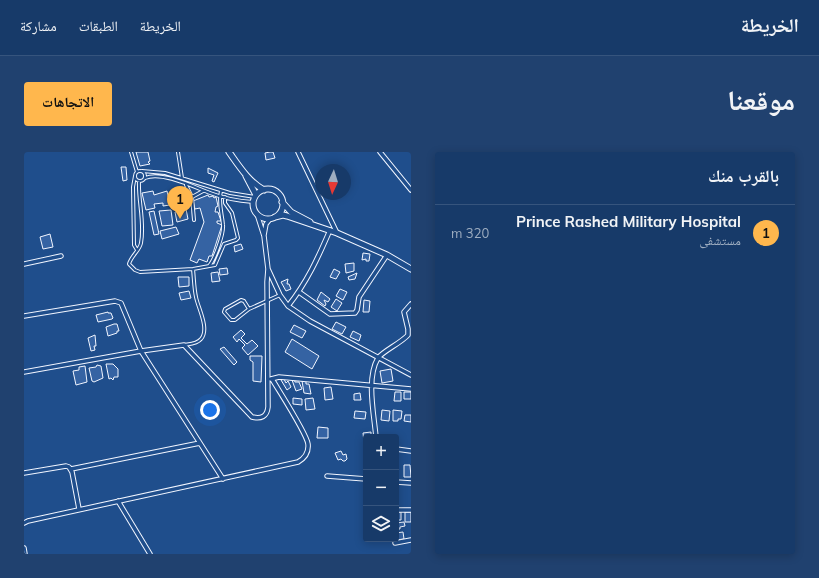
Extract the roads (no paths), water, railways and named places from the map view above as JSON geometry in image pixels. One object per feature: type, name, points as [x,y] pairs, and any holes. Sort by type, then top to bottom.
[{"type":"street","points":[[229,152],[246,175],[256,185],[264,190],[274,191],[291,212],[313,224]]},
{"type":"street","points":[[298,152],[337,233]]},
{"type":"street","points":[[380,152],[411,190]]},
{"type":"street","points":[[246,175],[255,198]]},
{"type":"street","points":[[24,372],[141,350],[184,345],[252,417],[261,418],[268,412],[270,379],[267,302],[268,269],[264,236],[253,206],[255,198],[264,190]]},
{"type":"street","points":[[264,236],[266,224],[281,211],[282,202]]},
{"type":"street","points":[[256,214],[265,219],[283,215],[330,230],[387,254],[411,269]]},
{"type":"street","points":[[288,306],[299,292],[313,268],[330,230]]},
{"type":"street","points":[[299,292],[330,314],[354,313],[357,310],[359,297],[387,254]]},
{"type":"street","points":[[24,264],[61,256]]},
{"type":"street","points":[[268,269],[280,295],[288,306],[310,321],[411,375]]},
{"type":"street","points":[[24,316],[119,301],[141,350],[223,479]]},
{"type":"street","points":[[376,434],[371,385],[374,370],[379,357],[408,335],[404,312],[411,304]]},
{"type":"street","points":[[270,379],[279,377],[411,389]]},
{"type":"street","points":[[24,523],[79,509],[298,462],[304,459],[308,453],[308,439],[270,379]]},
{"type":"street","points":[[24,473],[66,466],[71,469],[200,443]]},
{"type":"street","points":[[399,450],[411,451]]},
{"type":"street","points":[[71,469],[79,509]]},
{"type":"street","points":[[327,476],[363,479]]},
{"type":"street","points":[[399,482],[411,483]]},
{"type":"street","points":[[118,501],[150,554]]},
{"type":"street","points":[[399,510],[411,510]]},
{"type":"street","points":[[395,543],[411,540]]},
{"type":"street","points":[[24,548],[25,554]]},
{"type":"lane","points":[[131,152],[137,172],[133,187],[134,245],[137,250]]},
{"type":"lane","points":[[178,152],[182,178]]},
{"type":"lane","points":[[142,171],[145,173],[145,178]]},
{"type":"lane","points":[[137,172],[158,172],[221,191],[255,198]]},
{"type":"lane","points":[[140,181],[156,175],[225,197],[255,198]]},
{"type":"lane","points":[[135,176],[136,179],[140,181]]},
{"type":"lane","points":[[140,181],[139,192],[142,220],[141,244],[129,264],[135,270],[140,272],[193,269],[214,266],[217,263],[224,244],[237,239],[232,213],[225,203],[225,197]]},
{"type":"lane","points":[[185,184],[192,197],[194,220]]},
{"type":"lane","points":[[192,197],[198,192],[205,190]]},
{"type":"lane","points":[[210,266],[223,229],[219,203],[221,191]]},
{"type":"lane","points":[[184,345],[196,343],[201,339],[205,330],[196,297],[193,269]]},
{"type":"lane","points":[[249,309],[241,300],[225,309],[224,312],[233,321],[249,309],[280,295]]},
{"type":"place","name":"Prince Rashed Military Hospital","points":[[180,219]]}]
